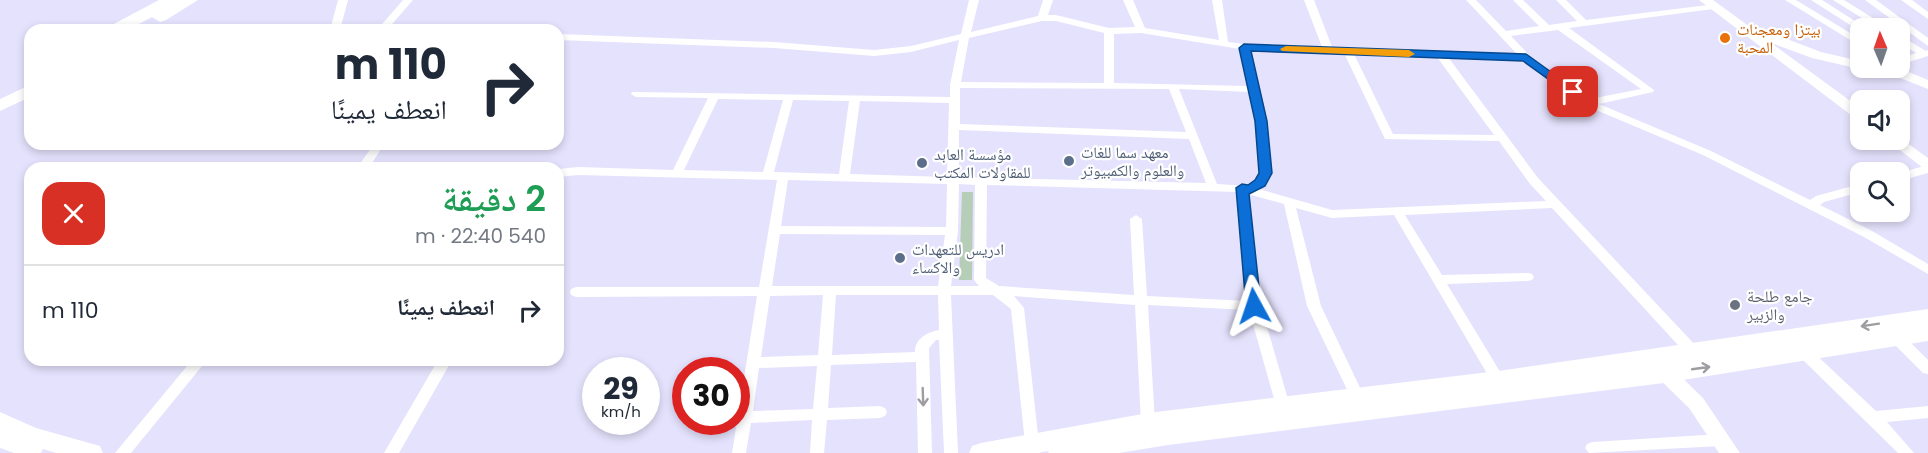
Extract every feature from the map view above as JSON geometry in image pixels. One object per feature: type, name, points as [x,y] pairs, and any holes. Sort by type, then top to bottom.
[{"type":"highway","points":[[127,24],[171,0]]},
{"type":"highway","points":[[147,24],[190,0]]},
{"type":"highway","points":[[0,95],[24,81]]},
{"type":"highway","points":[[0,106],[24,93]]},
{"type":"main road","points":[[1658,366],[1694,352],[1928,317]]},
{"type":"main road","points":[[981,453],[1032,448],[1148,423],[1285,412],[1658,366],[1805,353],[1928,333]]},
{"type":"main road","points":[[1060,453],[1168,435],[1357,396],[1502,387]]},
{"type":"main road","points":[[0,422],[31,436],[91,453]]},
{"type":"main road","points":[[0,438],[43,453]]},
{"type":"street","points":[[336,24],[343,0]]},
{"type":"street","points":[[387,24],[408,0]]},
{"type":"street","points":[[951,453],[944,289],[952,231],[955,85],[974,0]]},
{"type":"street","points":[[1042,18],[1048,0]]},
{"type":"street","points":[[1128,0],[1141,30]]},
{"type":"street","points":[[1217,0],[1224,44]]},
{"type":"street","points":[[1310,0],[1328,51]]},
{"type":"street","points":[[1471,0],[1526,57],[1588,103],[1707,153],[1868,234],[1928,270]]},
{"type":"street","points":[[1518,0],[1547,29]]},
{"type":"street","points":[[1561,0],[1586,24]]},
{"type":"street","points":[[1790,0],[1850,37]]},
{"type":"street","points":[[1816,0],[1850,21]]},
{"type":"street","points":[[1838,0],[1868,18]]},
{"type":"street","points":[[1870,0],[1928,44]]},
{"type":"street","points":[[1906,0],[1928,15]]},
{"type":"street","points":[[1504,34],[1586,24],[1711,2],[1850,99]]},
{"type":"street","points":[[564,37],[763,44],[874,53],[911,49],[1042,18],[1056,18],[1109,31],[1141,30],[1244,48],[1526,57]]},
{"type":"street","points":[[1561,27],[1649,90],[1588,103]]},
{"type":"street","points":[[1109,31],[1110,86]]},
{"type":"street","points":[[1761,38],[1774,39],[1826,58],[1850,63]]},
{"type":"street","points":[[1910,45],[1926,54]]},
{"type":"street","points":[[1244,48],[1261,121],[1265,173],[1260,183],[1246,189]]},
{"type":"street","points":[[1348,51],[1389,137],[1502,138]]},
{"type":"street","points":[[1910,59],[1926,54]]},
{"type":"street","points":[[1441,55],[1534,182],[1694,352]]},
{"type":"street","points":[[1786,56],[1850,107]]},
{"type":"street","points":[[1910,76],[1928,85]]},
{"type":"street","points":[[955,85],[1173,86],[1253,89]]},
{"type":"street","points":[[1173,86],[1213,187]]},
{"type":"street","points":[[636,94],[954,100]]},
{"type":"street","points":[[677,173],[714,96]]},
{"type":"street","points":[[768,175],[789,97]]},
{"type":"street","points":[[844,177],[855,98]]},
{"type":"street","points":[[954,127],[1193,136]]},
{"type":"street","points":[[1910,143],[1928,157]]},
{"type":"street","points":[[1907,150],[1928,167]]},
{"type":"street","points":[[1910,173],[1928,167]]},
{"type":"street","points":[[564,172],[783,175],[1213,187],[1246,189],[1332,214],[1556,204]]},
{"type":"street","points":[[750,376],[783,175]]},
{"type":"street","points":[[981,180],[980,280],[1009,299],[1017,308],[1032,448]]},
{"type":"street","points":[[1246,189],[1254,306],[1285,412]]},
{"type":"street","points":[[1810,206],[1820,199],[1850,191]]},
{"type":"street","points":[[1289,201],[1314,306],[1357,396]]},
{"type":"street","points":[[1397,211],[1502,387]]},
{"type":"street","points":[[1136,219],[1148,423]]},
{"type":"street","points":[[773,230],[952,231]]},
{"type":"street","points":[[1439,280],[1528,277]]},
{"type":"street","points":[[576,292],[996,290],[1141,301],[1254,306]]},
{"type":"street","points":[[818,453],[830,291]]},
{"type":"street","points":[[925,453],[922,346],[927,338],[946,334]]},
{"type":"street","points":[[1897,338],[1928,369]]},
{"type":"street","points":[[1805,353],[1850,398],[1875,417],[1907,453]]},
{"type":"street","points":[[752,363],[922,357]]},
{"type":"street","points":[[122,453],[195,366]]},
{"type":"street","points":[[392,453],[442,366]]},
{"type":"street","points":[[1658,366],[1690,396],[1725,447]]},
{"type":"street","points":[[750,417],[880,412]]},
{"type":"street","points":[[1875,417],[1928,412]]},
{"type":"street","points":[[739,453],[742,435]]},
{"type":"street","points":[[1592,448],[1725,447]]},
{"type":"green space","points":[[962,192],[973,192],[972,280],[959,280]]},
{"type":"slow traffic","points":[[1286,49],[1409,54]]},
{"type":"place","name":"بيتزا ومعجنات المحبة","points":[[1725,38]]},
{"type":"place","name":"معهد سما للغات والعلوم والكمبيوتر","points":[[1069,161]]},
{"type":"place","name":"مؤسسة العابد للمقاولات المكتب","points":[[922,163]]},
{"type":"place","name":"ادريس للتعهدات والاكساء","points":[[900,258]]},
{"type":"place","name":"جامع طلحة والزبير","points":[[1735,305]]},
{"type":"route","points":[[1254,306],[1242,188],[1250,190],[1260,183],[1265,173],[1261,121],[1244,48],[1526,57],[1573,92]]}]
